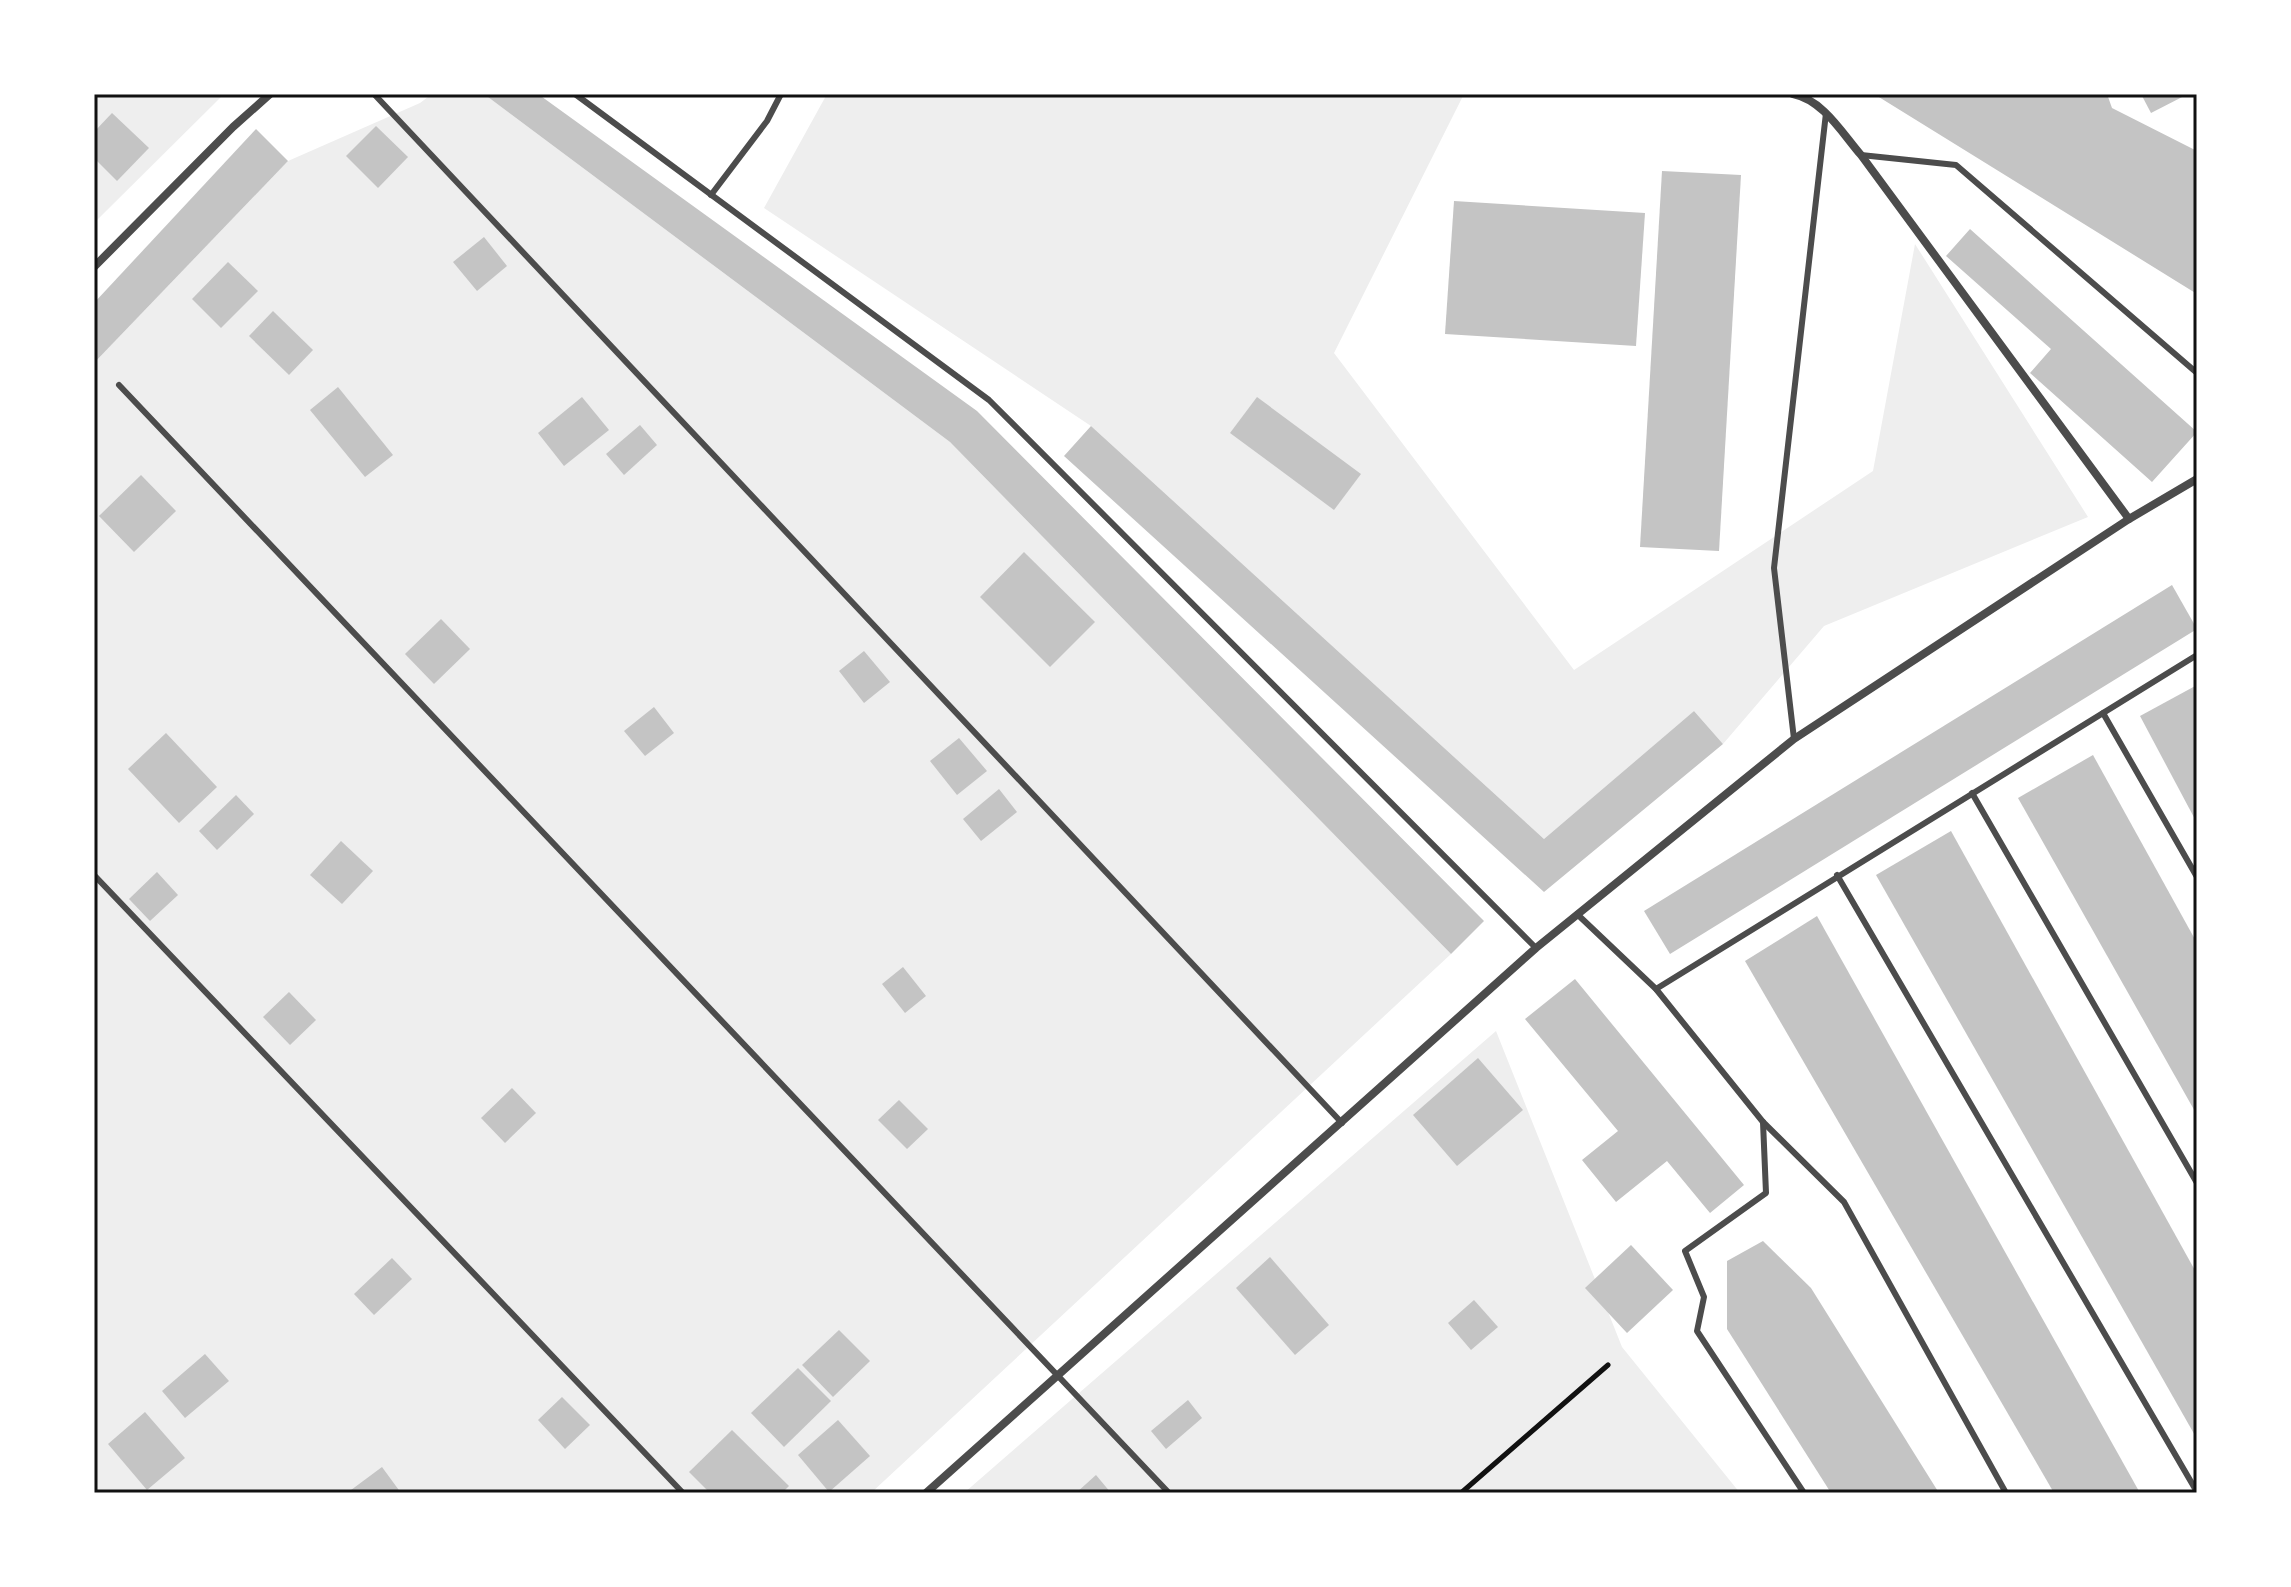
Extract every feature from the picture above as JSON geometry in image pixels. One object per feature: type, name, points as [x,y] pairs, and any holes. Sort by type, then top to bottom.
[{"type":"street","points":[[94,267],[270,94]]},
{"type":"street","points":[[1793,94],[1803,96],[1826,113],[1861,155],[2129,519]]},
{"type":"street","points":[[926,1493],[1536,948],[1794,739],[2129,519],[2197,479]]},
{"type":"lane","points":[[374,94],[1342,1123]]},
{"type":"lane","points":[[575,94],[989,400],[1536,948]]},
{"type":"lane","points":[[711,195],[767,121],[781,94]]},
{"type":"lane","points":[[1794,739],[1774,568],[1826,113]]},
{"type":"lane","points":[[1861,155],[1956,165],[2197,373]]},
{"type":"lane","points":[[119,385],[1169,1493]]},
{"type":"lane","points":[[1656,989],[2197,655]]},
{"type":"lane","points":[[2103,713],[2197,877]]},
{"type":"lane","points":[[1972,793],[2197,1183]]},
{"type":"lane","points":[[94,875],[683,1493]]},
{"type":"lane","points":[[1837,875],[2197,1492]]},
{"type":"lane","points":[[1577,914],[1656,989],[1763,1122],[1844,1202],[2006,1493]]},
{"type":"lane","points":[[1763,1122],[1766,1193],[1685,1251],[1704,1297],[1697,1331],[1804,1493]]},
{"type":"path","points":[[1461,1493],[1608,1365]]},
{"type":"shaded area","points":[[94,94],[224,94],[94,223]]},
{"type":"shaded area","points":[[432,94],[484,94],[950,442],[1451,954],[871,1493],[94,1493],[94,363],[288,161],[420,103]]},
{"type":"shaded area","points":[[827,94],[1464,94],[1334,353],[1574,670],[1873,471],[1915,244],[2088,517],[1824,626],[1723,744],[1694,711],[1544,839],[1091,426],[764,208]]},
{"type":"shaded area","points":[[1496,1031],[1622,1347],[1740,1493],[964,1493]]},
{"type":"building","points":[[484,94],[538,94],[977,411],[1484,921],[1451,954],[950,442]]},
{"type":"building","points":[[1874,94],[2107,94],[2112,108],[2197,151],[2197,294]]},
{"type":"building","points":[[2141,94],[2188,94],[2151,113]]},
{"type":"building","points":[[112,113],[149,148],[117,181],[94,158],[94,132]]},
{"type":"building","points":[[376,126],[408,157],[378,188],[346,156]]},
{"type":"building","points":[[256,129],[288,161],[94,363],[94,303]]},
{"type":"building","points":[[1662,171],[1741,175],[1719,551],[1640,547]]},
{"type":"building","points":[[1454,201],[1645,213],[1636,346],[1445,334]]},
{"type":"building","points":[[1970,229],[2197,432],[2152,482],[2030,373],[2051,349],[1946,256]]},
{"type":"building","points":[[484,237],[507,266],[477,291],[453,262]]},
{"type":"building","points":[[228,262],[258,291],[221,328],[192,299]]},
{"type":"building","points":[[273,311],[313,350],[289,375],[249,336]]},
{"type":"building","points":[[338,387],[393,455],[365,477],[310,410]]},
{"type":"building","points":[[582,397],[609,430],[564,466],[538,433]]},
{"type":"building","points":[[1257,397],[1361,474],[1334,510],[1230,433]]},
{"type":"building","points":[[640,425],[657,445],[624,475],[606,454]]},
{"type":"building","points":[[1091,426],[1544,839],[1694,711],[1723,744],[1544,892],[1064,456]]},
{"type":"building","points":[[141,475],[176,511],[134,552],[99,516]]},
{"type":"building","points":[[1024,552],[1095,622],[1050,667],[980,597]]},
{"type":"building","points":[[2172,585],[2197,629],[1670,954],[1644,911]]},
{"type":"building","points":[[441,619],[470,649],[434,684],[405,654]]},
{"type":"building","points":[[864,651],[890,682],[864,703],[839,671]]},
{"type":"building","points":[[2197,685],[2197,823],[2140,716]]},
{"type":"building","points":[[654,707],[674,733],[645,756],[624,731]]},
{"type":"building","points":[[166,733],[217,787],[179,823],[128,769]]},
{"type":"building","points":[[959,738],[987,771],[957,795],[930,761]]},
{"type":"building","points":[[2093,755],[2197,943],[2197,1115],[2018,798]]},
{"type":"building","points":[[999,789],[1017,812],[981,841],[963,819]]},
{"type":"building","points":[[236,795],[254,814],[217,850],[199,831]]},
{"type":"building","points":[[1951,831],[2197,1274],[2197,1439],[1876,875]]},
{"type":"building","points":[[341,841],[373,871],[342,904],[310,875]]},
{"type":"building","points":[[157,872],[178,895],[150,921],[129,899]]},
{"type":"building","points":[[1817,916],[2140,1493],[2054,1493],[1745,961]]},
{"type":"building","points":[[903,967],[926,996],[905,1013],[882,984]]},
{"type":"building","points":[[1575,979],[1744,1185],[1710,1213],[1667,1161],[1616,1202],[1582,1160],[1618,1131],[1525,1019]]},
{"type":"building","points":[[289,992],[316,1020],[290,1045],[263,1017]]},
{"type":"building","points":[[1478,1058],[1523,1110],[1457,1166],[1413,1115]]},
{"type":"building","points":[[512,1088],[536,1113],[505,1143],[481,1118]]},
{"type":"building","points":[[899,1100],[928,1129],[907,1149],[878,1120]]},
{"type":"building","points":[[1763,1241],[1811,1288],[1939,1493],[1831,1493],[1727,1329],[1727,1261]]},
{"type":"building","points":[[1631,1245],[1673,1290],[1627,1333],[1585,1288]]},
{"type":"building","points":[[1270,1257],[1329,1325],[1295,1355],[1236,1288]]},
{"type":"building","points":[[392,1258],[412,1279],[374,1315],[354,1294]]},
{"type":"building","points":[[1474,1300],[1498,1327],[1471,1350],[1448,1323]]},
{"type":"building","points":[[839,1330],[870,1361],[833,1397],[802,1365]]},
{"type":"building","points":[[205,1354],[229,1381],[185,1418],[162,1391]]},
{"type":"building","points":[[798,1368],[831,1401],[784,1447],[751,1413]]},
{"type":"building","points":[[562,1397],[590,1425],[565,1449],[538,1420]]},
{"type":"building","points":[[1188,1400],[1202,1418],[1166,1449],[1151,1431]]},
{"type":"building","points":[[145,1412],[185,1458],[147,1490],[108,1444]]},
{"type":"building","points":[[838,1420],[870,1456],[829,1492],[798,1455]]},
{"type":"building","points":[[732,1430],[789,1486],[782,1493],[710,1493],[689,1472]]},
{"type":"building","points":[[382,1467],[401,1493],[347,1493]]},
{"type":"building","points":[[1096,1475],[1111,1493],[1076,1493]]}]
